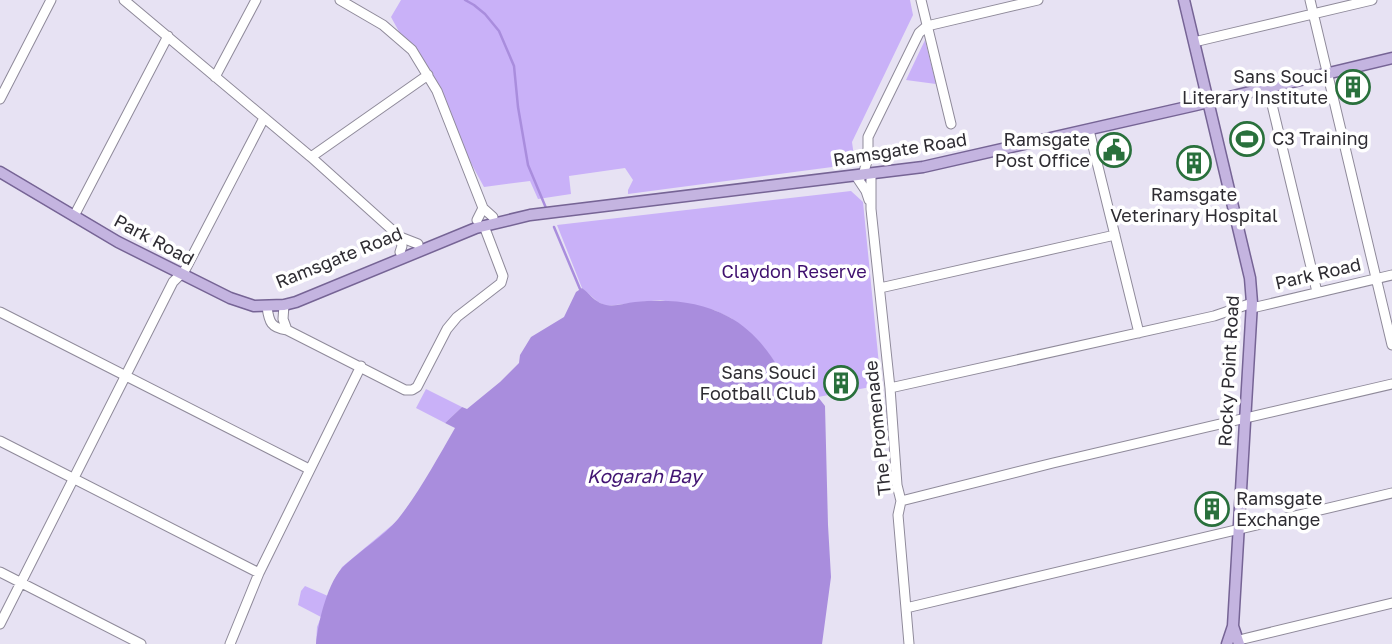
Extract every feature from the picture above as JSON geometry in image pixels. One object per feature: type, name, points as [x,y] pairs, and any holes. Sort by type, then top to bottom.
[{"type":"main road","name":"Rocky Point Road","points":[[1184,0],[1250,278],[1252,305],[1233,626],[1227,644]]},
{"type":"main road","name":"Ramsgate Road","points":[[267,307],[418,244],[480,223],[867,175],[947,162],[1392,58]]},
{"type":"main road","name":"Park Road","points":[[0,172],[127,247],[180,274],[242,303],[267,307]]},
{"type":"main road","name":"Ramsgate Road","points":[[267,307],[296,302],[493,217],[541,214]]},
{"type":"main road","name":"Rocky Point Road","points":[[1233,626],[1239,642]]},
{"type":"street","points":[[0,99],[51,0]]},
{"type":"street","points":[[124,0],[311,157],[400,237],[418,244]]},
{"type":"street","points":[[215,77],[256,0]]},
{"type":"street","points":[[340,0],[383,25],[412,50],[437,91],[483,208],[493,217]]},
{"type":"street","points":[[921,0],[951,124]]},
{"type":"street","points":[[867,175],[871,166],[868,158],[869,137],[919,33],[927,26],[1038,0]]},
{"type":"street","points":[[1310,0],[1392,345]]},
{"type":"street","points":[[1194,42],[1372,0]]},
{"type":"street","points":[[74,216],[168,36]]},
{"type":"street","points":[[311,157],[428,75]]},
{"type":"street","points":[[1268,88],[1317,292]]},
{"type":"street","points":[[0,624],[173,282],[186,268],[264,118]]},
{"type":"street","points":[[1089,130],[1139,333]]},
{"type":"street","name":"The Promenade","points":[[867,175],[890,388],[897,485],[901,501],[898,515],[909,644]]},
{"type":"street","name":"The Promenade","points":[[867,175],[866,191],[871,209]]},
{"type":"street","points":[[267,307],[269,320],[278,328],[288,330],[405,390],[412,390],[417,387],[447,329],[457,317],[501,283],[503,276],[480,223],[483,208]]},
{"type":"street","points":[[880,288],[1115,235]]},
{"type":"street","points":[[400,237],[400,252]]},
{"type":"street","name":"Park Road","points":[[890,388],[1392,275]]},
{"type":"street","points":[[284,305],[283,320],[288,330]]},
{"type":"street","points":[[0,312],[309,468]]},
{"type":"street","points":[[230,644],[258,573],[360,366]]},
{"type":"street","points":[[901,501],[1392,384]]},
{"type":"street","points":[[0,441],[258,573]]},
{"type":"street","points":[[906,608],[1392,493]]},
{"type":"street","points":[[0,572],[141,644]]},
{"type":"street","points":[[1239,642],[1392,603]]},
{"type":"green space","points":[[401,0],[910,0],[913,15],[852,142],[855,164],[628,194],[633,180],[625,168],[569,176],[571,194],[538,199],[530,181],[484,187],[391,17]]},
{"type":"green space","points":[[925,40],[936,84],[906,80]]},
{"type":"green space","name":"Claydon Reserve","points":[[851,191],[863,202],[881,385],[818,397],[793,396],[772,358],[755,338],[731,318],[714,310],[660,300],[607,306],[598,302],[582,288],[557,225]]},
{"type":"green space","points":[[426,389],[462,407],[445,423],[416,408]]},
{"type":"green space","points":[[397,521],[316,644],[317,627],[321,617],[298,605],[301,591],[305,586],[328,596],[342,567]]},
{"type":"water","name":"Kogarah Bay","points":[[582,288],[597,301],[607,305],[671,301],[706,307],[729,317],[751,333],[765,348],[790,393],[795,397],[818,397],[825,406],[831,577],[822,644],[316,644],[329,591],[339,572],[386,531],[406,508],[455,428],[445,423],[462,407],[467,409],[500,382],[519,363],[520,355],[531,337],[564,317],[576,292]]},
{"type":"waterway","points":[[465,0],[485,14],[499,31],[514,66],[528,165],[546,208]]},
{"type":"waterway","points":[[554,227],[580,289]]},
{"type":"place","name":"Sans Souci Literary Institute","points":[[1353,87]]},
{"type":"place","name":"C3 Training","points":[[1247,139]]},
{"type":"place","name":"Ramsgate Post Office","points":[[1114,150]]},
{"type":"place","name":"Ramsgate Veterinary Hospital","points":[[1194,163]]},
{"type":"place","name":"Sans Souci Football Club","points":[[841,383]]},
{"type":"place","name":"Ramsgate Exchange","points":[[1212,509]]}]
